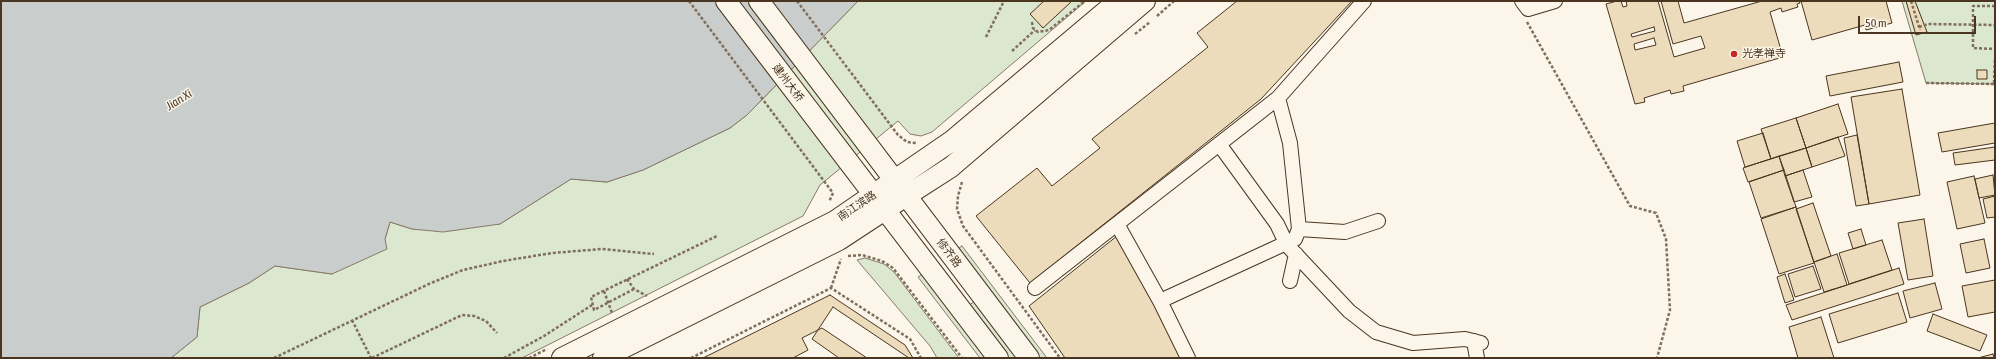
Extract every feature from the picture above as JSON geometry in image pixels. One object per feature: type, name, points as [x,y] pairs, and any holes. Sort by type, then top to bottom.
[{"type":"main road","name":"建州大桥","points":[[726,1],[879,203]]},
{"type":"main road","name":"修齐路","points":[[759,1],[1028,358]]},
{"type":"main road","name":"南江滨路","points":[[603,358],[839,240],[879,203],[900,188],[953,140],[1118,1]]},
{"type":"main road","name":"南江滨路","points":[[900,188],[951,166],[1146,1]]},
{"type":"main road","name":"南江滨路","points":[[562,358],[835,221],[879,203]]},
{"type":"main road","points":[[879,203],[998,358]]},
{"type":"street","points":[[1035,288],[1278,98],[1364,1]]},
{"type":"street","points":[[1522,1],[1528,9],[1555,1]]},
{"type":"street","points":[[1278,98],[1290,143],[1299,229],[1291,249],[1290,281]]},
{"type":"street","points":[[1219,144],[1277,224],[1291,249],[1349,311],[1376,332],[1413,343],[1465,339],[1478,342],[1477,358]]},
{"type":"street","points":[[1299,229],[1345,232],[1378,220]]},
{"type":"street","points":[[1117,224],[1160,301],[1188,358]]},
{"type":"street","points":[[1160,301],[1291,249]]},
{"type":"path","points":[[689,1],[826,183]]},
{"type":"path","points":[[797,1],[894,130]]},
{"type":"path","points":[[986,37],[1004,1]]},
{"type":"path","points":[[1032,22],[1035,30],[1038,32],[1049,30],[1084,1]]},
{"type":"path","points":[[1132,36],[1174,1]]},
{"type":"path","points":[[1911,1],[1920,29],[1928,24],[1995,25]]},
{"type":"path","points":[[1995,6],[1973,6],[1973,48],[1995,49]]},
{"type":"path","points":[[1526,20],[1630,206],[1656,213],[1659,219],[1666,238],[1670,310],[1657,358]]},
{"type":"path","points":[[1012,50],[1035,30]]},
{"type":"path","points":[[1926,83],[1994,84],[1995,58]]},
{"type":"path","points":[[962,180],[958,196],[957,209],[963,226],[1004,284],[1060,358]]},
{"type":"path","points":[[634,289],[594,310],[591,297],[717,236]]},
{"type":"path","points":[[274,358],[430,283],[464,270],[503,261],[552,253],[602,249],[654,254]]},
{"type":"path","points":[[834,260],[841,257],[862,255],[882,261],[893,268],[962,358]]},
{"type":"path","points":[[691,358],[831,288],[841,257]]},
{"type":"path","points":[[627,279],[634,289],[649,297]]},
{"type":"path","points":[[831,288],[910,339],[921,358]]},
{"type":"path","points":[[604,291],[613,316]]},
{"type":"path","points":[[504,358],[544,336],[592,305]]},
{"type":"path","points":[[352,320],[372,358],[462,315],[474,316],[486,321],[497,333]]},
{"type":"green space","points":[[858,1],[1086,1],[932,132],[921,136],[910,134],[898,121],[820,185],[803,216],[522,358],[171,358],[197,337],[200,307],[249,283],[275,266],[332,274],[385,239],[390,222],[412,229],[500,224],[571,179],[607,182],[643,170],[730,128],[747,115]]},
{"type":"green space","points":[[1902,1],[1995,1],[1995,84],[1926,83]]},
{"type":"green space","points":[[962,246],[1047,358],[1039,358],[956,250]]},
{"type":"green space","points":[[865,258],[884,264],[894,272],[959,358],[937,358],[930,346],[857,260]]},
{"type":"green space","points":[[924,273],[988,358],[980,358],[918,277]]},
{"type":"green space","points":[[975,301],[1017,358],[1008,358],[968,306]]},
{"type":"water","name":"Jian Xi","points":[[1,1],[858,1],[747,115],[730,128],[643,170],[607,182],[571,179],[500,224],[443,232],[412,229],[390,222],[385,239],[387,249],[332,274],[275,266],[249,283],[200,307],[197,337],[171,358],[1,358]]},
{"type":"building","points":[[1044,1],[1071,2],[1043,28],[1030,14]]},
{"type":"building","points":[[1237,1],[1352,1],[1261,99],[1030,283],[976,216],[1037,168],[1052,186],[1100,148],[1092,139],[1208,47],[1197,33]]},
{"type":"building","name":"光孝禅寺","points":[[1621,1],[1623,7],[1627,6],[1626,1],[1658,1],[1674,57],[1705,48],[1701,36],[1673,44],[1661,1],[1678,1],[1684,23],[1762,1],[1799,1],[1800,3],[1797,4],[1798,7],[1782,12],[1781,8],[1770,12],[1783,57],[1683,86],[1684,91],[1671,94],[1670,90],[1644,98],[1645,102],[1635,104],[1606,4]],"holes":[[[1654,27],[1655,31],[1632,37],[1631,34]],[[1654,38],[1656,45],[1635,50],[1634,44]]]},
{"type":"building","points":[[1801,1],[1886,1],[1892,23],[1866,30],[1865,25],[1812,40]]},
{"type":"building","points":[[1906,1],[1915,1],[1927,32],[1916,35]]},
{"type":"building","points":[[1899,62],[1903,82],[1830,96],[1826,76]]},
{"type":"building","points":[[1977,70],[1987,70],[1987,79],[1977,79]]},
{"type":"building","points":[[1902,89],[1920,195],[1869,204],[1851,97]]},
{"type":"building","points":[[1838,104],[1848,134],[1806,148],[1796,118]]},
{"type":"building","points":[[1796,118],[1806,148],[1771,159],[1761,129]]},
{"type":"building","points":[[1995,123],[1995,143],[1942,152],[1938,133]]},
{"type":"building","points":[[1763,133],[1771,159],[1745,167],[1737,141]]},
{"type":"building","points":[[1857,135],[1869,204],[1856,206],[1844,138]]},
{"type":"building","points":[[1838,137],[1845,156],[1812,167],[1806,148]]},
{"type":"building","points":[[1995,147],[1995,160],[1955,165],[1953,153]]},
{"type":"building","points":[[1806,148],[1812,167],[1785,176],[1779,156]]},
{"type":"building","points":[[1779,156],[1784,170],[1748,182],[1743,168]]},
{"type":"building","points":[[1784,170],[1796,207],[1761,218],[1749,182]]},
{"type":"building","points":[[1803,170],[1812,197],[1794,202],[1785,176]]},
{"type":"building","points":[[1993,175],[1995,195],[1979,198],[1975,179]]},
{"type":"building","points":[[1974,176],[1985,223],[1957,229],[1947,182]]},
{"type":"building","points":[[1995,196],[1995,217],[1987,218],[1983,199]]},
{"type":"building","points":[[1813,203],[1831,256],[1814,262],[1796,209]]},
{"type":"building","points":[[1796,207],[1814,263],[1779,274],[1761,219]]},
{"type":"building","points":[[1924,219],[1933,276],[1908,280],[1898,223]]},
{"type":"building","points":[[1861,229],[1866,245],[1853,249],[1848,233]]},
{"type":"building","points":[[1117,236],[1157,305],[1182,358],[1065,358],[1029,306]]},
{"type":"building","points":[[1984,239],[1990,268],[1966,273],[1960,244]]},
{"type":"building","points":[[1882,240],[1892,270],[1849,284],[1839,253]]},
{"type":"building","points":[[1837,254],[1847,285],[1824,292],[1814,262]]},
{"type":"building","points":[[1813,266],[1821,289],[1795,297],[1788,274]]},
{"type":"building","points":[[1899,268],[1904,284],[1792,320],[1786,305]]},
{"type":"building","points":[[1785,274],[1794,300],[1785,303],[1777,277]]},
{"type":"building","points":[[1995,280],[1995,312],[1968,317],[1962,286]]},
{"type":"building","points":[[1935,283],[1942,309],[1910,318],[1903,291]]},
{"type":"building","points":[[1898,293],[1907,322],[1838,343],[1829,314]]},
{"type":"building","points":[[830,295],[905,345],[913,358],[867,358],[822,328],[802,338],[808,350],[793,358],[703,358]]},
{"type":"building","points":[[833,307],[909,358],[839,358],[812,339]]},
{"type":"building","points":[[1933,314],[1987,335],[1980,351],[1927,331]]},
{"type":"building","points":[[1821,317],[1834,358],[1798,358],[1789,327]]},
{"type":"building","points":[[1993,354],[1994,358],[1978,358]]},
{"type":"place","name":"光孝禅寺","points":[[1734,54]]}]
